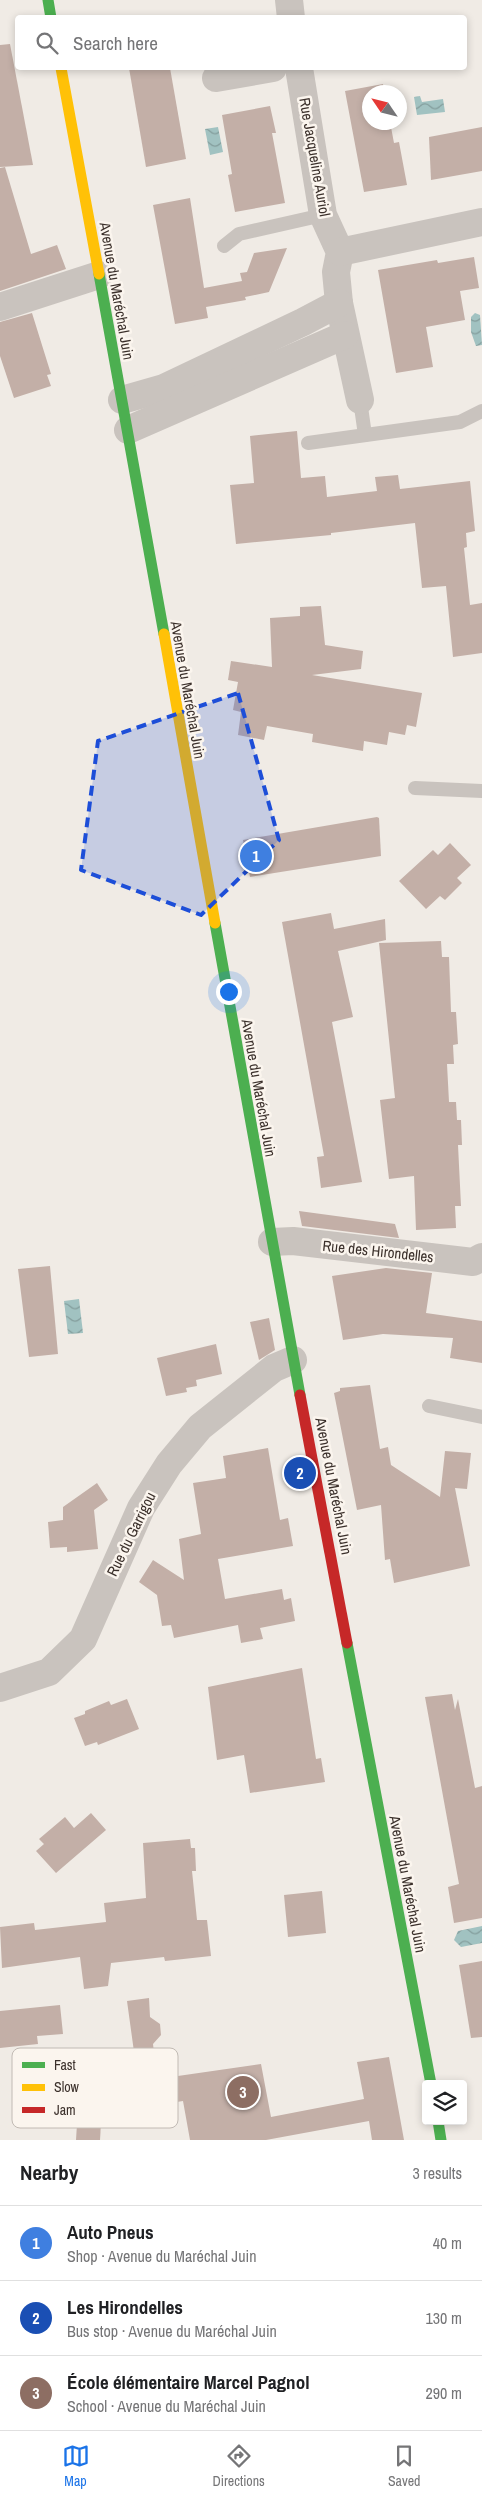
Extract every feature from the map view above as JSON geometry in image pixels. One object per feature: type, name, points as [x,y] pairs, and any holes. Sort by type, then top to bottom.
[{"type":"main road","points":[[48,0],[50,15]]},
{"type":"main road","name":"Avenue du Maréchal Juin","points":[[60,70],[128,430],[293,1360],[430,2080]]},
{"type":"main road","points":[[439,2125],[441,2140]]},
{"type":"street","points":[[288,0],[290,15]]},
{"type":"street","points":[[216,78],[262,70]]},
{"type":"street","name":"Rue Jacqueline Auriol","points":[[299,70],[323,216],[340,252]]},
{"type":"street","points":[[360,400],[339,303],[336,272],[340,252],[482,222]]},
{"type":"street","points":[[0,307],[99,275]]},
{"type":"street","points":[[122,400],[164,388],[339,303]]},
{"type":"street","points":[[128,430],[345,335]]},
{"type":"street","name":"Rue des Hirondelles","points":[[272,1242],[293,1241],[473,1262],[482,1257]]},
{"type":"street","name":"Rue du Garrigou","points":[[0,1688],[49,1672],[83,1639],[140,1508],[169,1464],[200,1427],[274,1368],[293,1360]]},
{"type":"lane","points":[[224,246],[239,234],[323,216]]},
{"type":"lane","points":[[360,400],[365,435]]},
{"type":"lane","points":[[308,443],[460,422],[482,411]]},
{"type":"lane","points":[[415,788],[482,791]]},
{"type":"lane","points":[[429,1406],[482,1417]]},
{"type":"highlighted area","points":[[238,693],[279,840],[201,915],[81,870],[98,741]]},
{"type":"water","points":[[420,96],[422,102],[443,99],[445,112],[417,115],[414,97]]},
{"type":"water","points":[[218,127],[223,152],[210,155],[205,129]]},
{"type":"water","points":[[475,313],[480,315],[482,345],[476,346],[471,332],[471,317]]},
{"type":"water","points":[[79,1299],[83,1333],[68,1334],[64,1301]]},
{"type":"water","points":[[482,1926],[482,1943],[461,1947],[454,1940],[458,1931]]},
{"type":"building","points":[[10,44],[33,165],[0,167],[0,45]]},
{"type":"building","points":[[129,70],[170,70],[186,159],[146,167]]},
{"type":"building","points":[[362,88],[362,130],[392,130],[394,143],[399,142],[407,185],[364,192],[345,91]]},
{"type":"building","points":[[270,106],[276,133],[272,133],[285,203],[235,212],[228,175],[232,174],[222,115]]},
{"type":"building","points":[[482,127],[482,171],[431,180],[429,137]]},
{"type":"building","points":[[5,167],[31,254],[57,245],[66,269],[0,291],[0,168]]},
{"type":"building","points":[[190,198],[204,288],[242,281],[240,273],[247,272],[254,253],[287,248],[269,292],[245,297],[246,300],[206,307],[208,318],[175,324],[153,205]]},
{"type":"building","points":[[474,257],[479,288],[460,291],[465,320],[426,327],[433,367],[396,373],[378,270],[437,260],[438,263]]},
{"type":"building","points":[[32,313],[51,374],[47,375],[51,386],[14,398],[0,356],[0,322]]},
{"type":"building","points":[[297,431],[301,478],[325,476],[327,497],[377,491],[375,477],[398,475],[400,489],[470,481],[475,531],[466,533],[467,547],[464,548],[470,605],[482,603],[482,653],[453,657],[446,586],[422,588],[415,523],[331,533],[331,535],[236,544],[230,485],[254,483],[250,436]]},
{"type":"building","points":[[321,606],[325,645],[363,651],[361,669],[312,675],[422,693],[416,727],[407,725],[405,735],[389,732],[387,745],[364,741],[363,751],[312,742],[313,734],[267,726],[264,740],[238,735],[241,712],[233,710],[238,682],[228,680],[231,661],[272,667],[270,618],[300,616],[300,607]]},
{"type":"building","points":[[379,818],[381,856],[250,877],[243,840]]},
{"type":"building","points":[[450,843],[471,865],[457,878],[462,883],[445,900],[440,896],[426,909],[399,881],[433,850],[438,855]]},
{"type":"building","points":[[331,913],[334,929],[385,919],[386,940],[338,951],[353,1017],[332,1022],[362,1182],[321,1188],[317,1157],[324,1156],[282,922]]},
{"type":"building","points":[[441,941],[442,957],[449,957],[451,1012],[456,1012],[458,1044],[453,1045],[454,1064],[447,1064],[449,1102],[456,1102],[457,1120],[461,1120],[462,1145],[458,1145],[461,1206],[455,1206],[456,1228],[416,1230],[414,1176],[389,1179],[380,1100],[395,1098],[379,943]]},
{"type":"building","points":[[299,1211],[395,1224],[399,1238],[302,1226]]},
{"type":"building","points":[[50,1266],[58,1354],[29,1357],[18,1269]]},
{"type":"building","points":[[386,1268],[432,1273],[426,1313],[482,1321],[482,1363],[450,1358],[453,1338],[383,1334],[343,1340],[332,1276]]},
{"type":"building","points":[[269,1318],[275,1350],[259,1360],[250,1322]]},
{"type":"building","points":[[216,1344],[222,1374],[196,1380],[197,1386],[186,1388],[187,1392],[166,1396],[157,1358]]},
{"type":"building","points":[[370,1385],[380,1449],[388,1447],[391,1465],[440,1497],[445,1451],[471,1453],[467,1489],[455,1488],[470,1566],[394,1583],[390,1559],[385,1560],[381,1505],[357,1510],[334,1393],[340,1391],[340,1388]]},
{"type":"building","points":[[268,1448],[280,1520],[288,1518],[293,1546],[218,1559],[225,1599],[282,1589],[284,1600],[291,1598],[295,1621],[260,1628],[263,1639],[241,1643],[238,1625],[174,1638],[171,1625],[162,1626],[157,1595],[139,1582],[153,1560],[184,1580],[179,1539],[201,1534],[193,1483],[226,1478],[223,1456]]},
{"type":"building","points":[[97,1483],[108,1500],[94,1510],[98,1549],[67,1552],[67,1547],[50,1548],[48,1522],[63,1520],[63,1507]]},
{"type":"building","points":[[302,1668],[316,1759],[321,1758],[325,1782],[250,1793],[244,1755],[217,1760],[208,1687]]},
{"type":"building","points":[[452,1694],[455,1710],[458,1699],[475,1788],[482,1786],[482,1918],[454,1923],[448,1887],[459,1884],[425,1697]]},
{"type":"building","points":[[127,1699],[139,1729],[98,1745],[97,1742],[85,1746],[74,1718],[109,1701],[111,1705]]},
{"type":"building","points":[[91,1813],[106,1830],[56,1873],[36,1851],[44,1844],[39,1839],[65,1817],[74,1828]]},
{"type":"building","points":[[190,1839],[191,1848],[195,1848],[196,1871],[192,1871],[197,1920],[207,1920],[211,1956],[165,1961],[164,1957],[111,1963],[108,1986],[84,1989],[80,1957],[2,1968],[0,1927],[34,1923],[35,1930],[106,1922],[104,1903],[146,1898],[143,1843]]},
{"type":"building","points":[[322,1891],[326,1933],[288,1937],[284,1895]]},
{"type":"building","points":[[482,1961],[482,2037],[471,2038],[459,1965]]},
{"type":"building","points":[[149,1998],[150,2017],[160,2024],[161,2035],[153,2044],[153,2048],[133,2048],[127,2001]]},
{"type":"building","points":[[60,2005],[63,2034],[37,2036],[38,2044],[0,2048],[0,2011]]},
{"type":"building","points":[[389,2057],[404,2140],[372,2140],[369,2121],[266,2140],[190,2140],[183,2101],[178,2102],[178,2076],[261,2064],[271,2117],[364,2099],[357,2062]]},
{"type":"building","points":[[77,2128],[101,2128],[100,2140],[76,2140]]},
{"type":"traffic: fast","points":[[48,0],[50,15]]},
{"type":"traffic: fast","points":[[99,274],[164,634]]},
{"type":"traffic: fast","points":[[215,923],[300,1395]]},
{"type":"traffic: fast","points":[[347,1643],[430,2080]]},
{"type":"traffic: fast","points":[[439,2125],[441,2140]]},
{"type":"traffic: slow","points":[[61,70],[99,274]]},
{"type":"traffic: slow","points":[[164,634],[215,923]]},
{"type":"traffic: jam","points":[[300,1395],[347,1643]]},
{"type":"place","name":"Auto Pneus","points":[[256,856]]},
{"type":"place","name":"Les Hirondelles","points":[[300,1473]]},
{"type":"place","name":"École élémentaire Marcel Pagnol","points":[[243,2092]]}]
